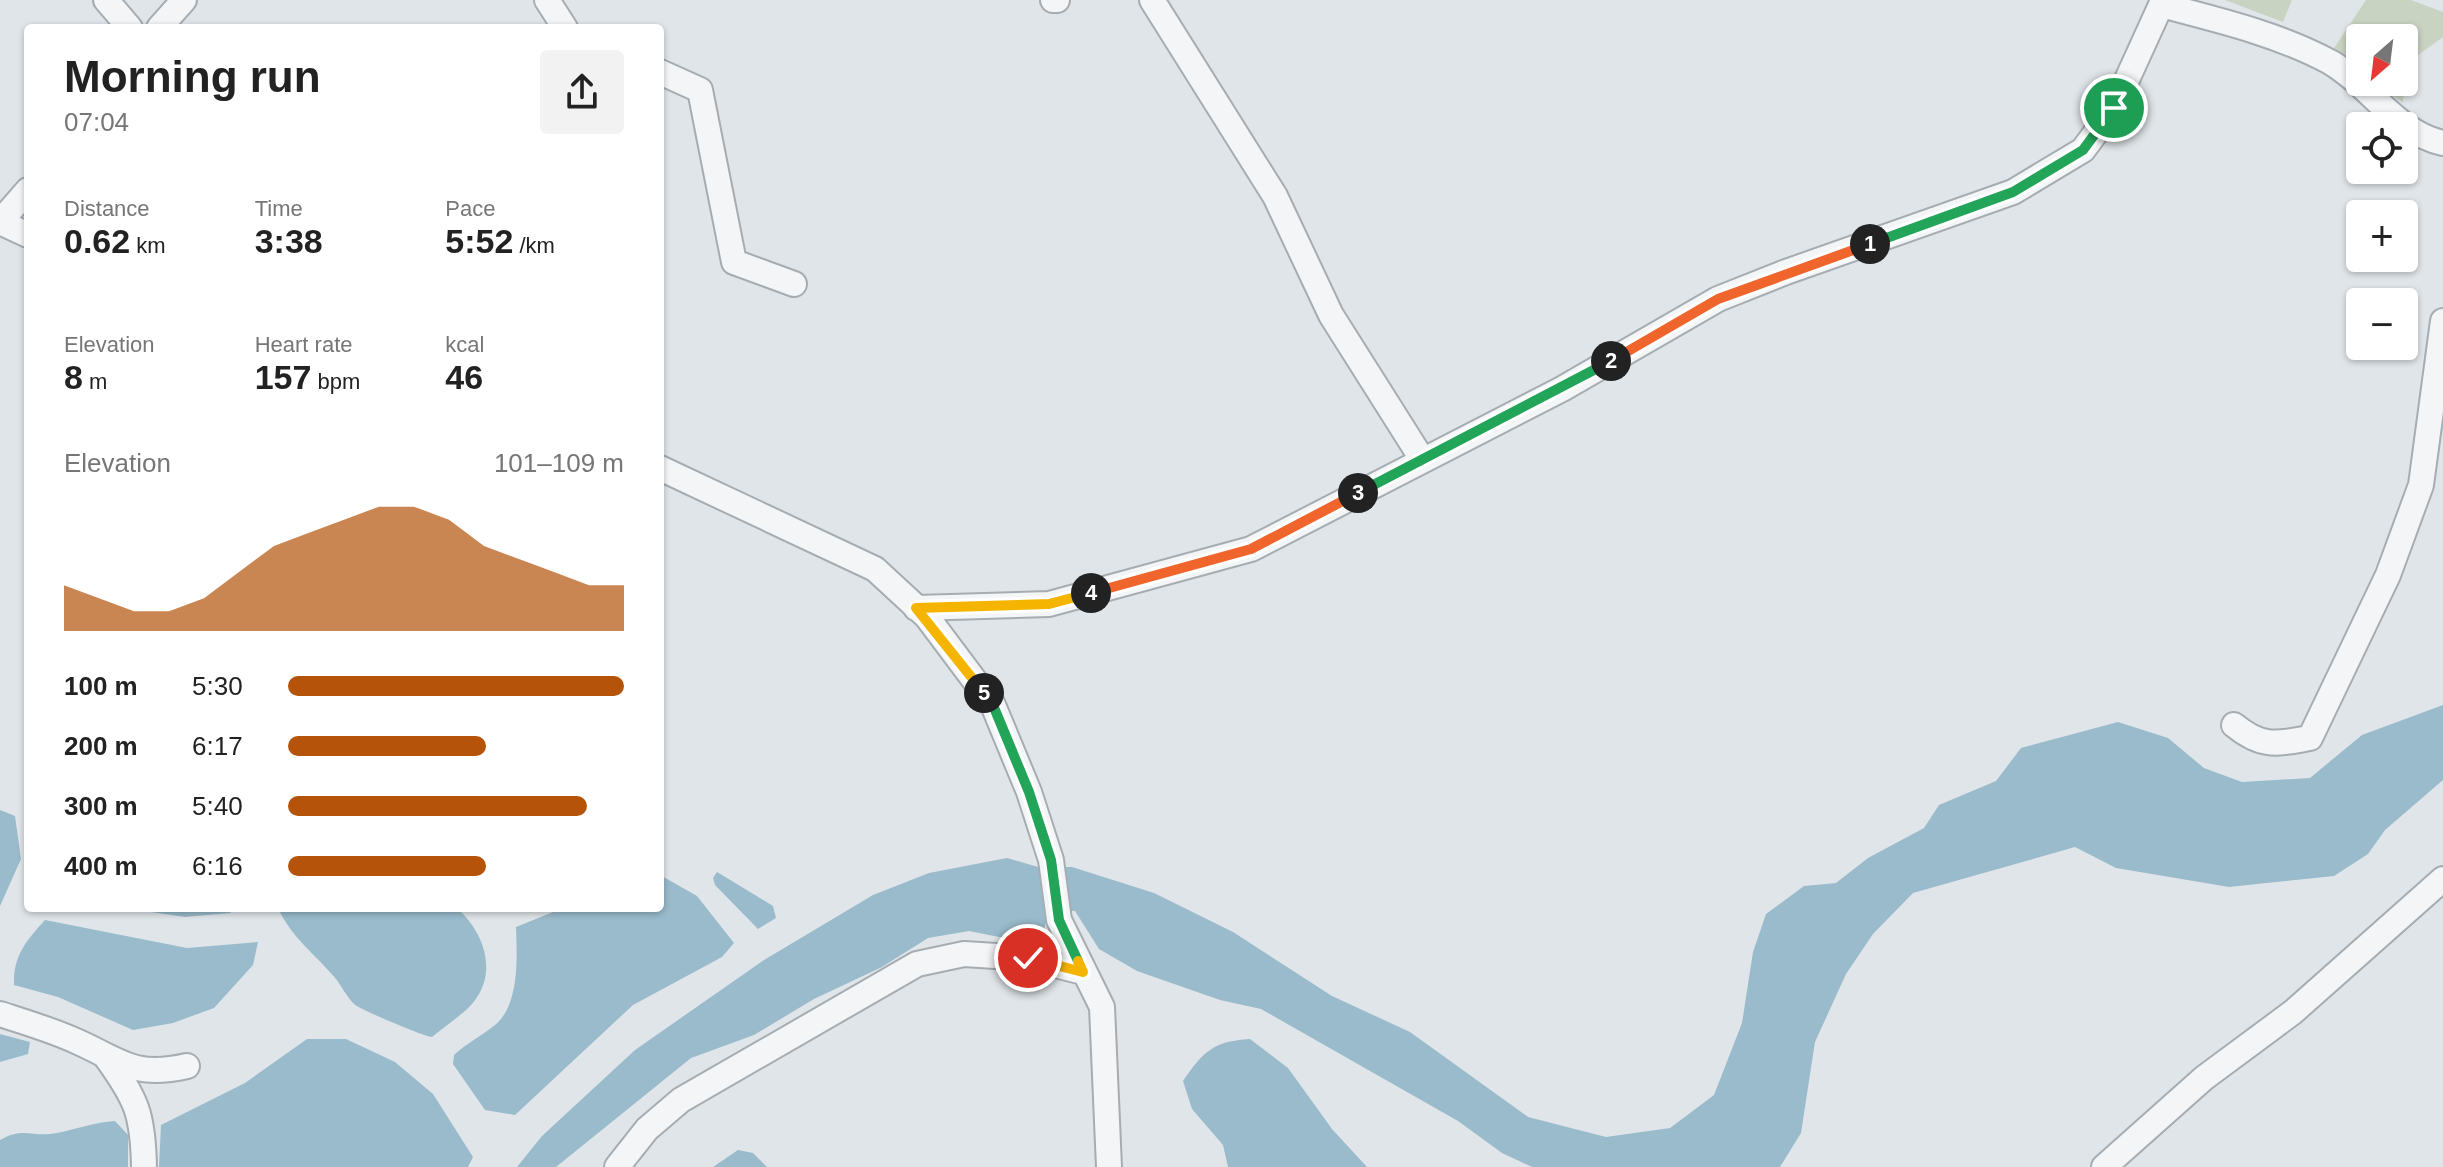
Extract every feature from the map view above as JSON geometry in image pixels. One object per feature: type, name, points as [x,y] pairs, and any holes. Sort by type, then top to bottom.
[{"type":"street","points":[[106,0],[127,24]]},
{"type":"street","points":[[163,24],[184,0]]},
{"type":"street","points":[[547,0],[562,24]]},
{"type":"street","points":[[1152,0],[1275,196],[1331,315],[1422,459]]},
{"type":"street","points":[[916,608],[1049,604],[1251,549],[1562,389],[1718,299],[2013,192],[2083,150],[2114,108],[2163,2],[2272,37],[2332,63],[2422,138],[2443,143]]},
{"type":"street","points":[[664,74],[700,90],[734,262],[794,284]]},
{"type":"street","points":[[24,195],[0,222],[24,233]]},
{"type":"street","points":[[2234,725],[2250,738],[2263,743],[2310,738],[2388,575],[2421,485],[2443,321]]},
{"type":"street","points":[[664,470],[875,569],[916,608],[993,705],[1029,792],[1051,860],[1059,920],[1102,1007],[1109,1167]]},
{"type":"street","points":[[2104,1167],[2204,1078],[2293,1012],[2443,879]]},
{"type":"street","points":[[617,1167],[647,1129],[681,1100],[917,964],[964,954],[1028,958],[1083,972]]},
{"type":"street","points":[[0,1014],[74,1040],[128,1067],[157,1073],[187,1066]]},
{"type":"street","points":[[105,1056],[132,1095],[143,1126],[144,1167]]},
{"type":"green space","points":[[2225,0],[2292,0],[2283,22]]},
{"type":"green space","points":[[2366,0],[2411,0],[2443,12],[2443,37],[2418,55],[2418,24],[2350,24]]},
{"type":"green space","points":[[2346,30],[2346,61],[2332,51]]},
{"type":"water","points":[[2443,705],[2443,780],[2385,830],[2368,854],[2334,876],[2229,887],[2116,868],[2075,847],[1913,893],[1873,934],[1846,974],[1815,1042],[1801,1133],[1780,1167],[1532,1167],[1502,1153],[1458,1121],[1261,1009],[1220,1000],[1137,971],[1099,949],[1075,911],[1048,911],[1043,936],[1030,943],[969,931],[928,938],[882,967],[814,999],[754,1035],[691,1058],[556,1167],[517,1167],[542,1136],[635,1050],[764,960],[873,895],[929,873],[1007,858],[1038,867],[1072,867],[1154,893],[1233,932],[1332,996],[1410,1032],[1528,1117],[1606,1137],[1670,1128],[1714,1095],[1742,1023],[1753,952],[1766,914],[1804,886],[1836,883],[1868,858],[1924,828],[1939,805],[1996,781],[2021,748],[2118,722],[2168,738],[2204,768],[2242,782],[2310,778],[2362,735]]},
{"type":"water","points":[[0,810],[15,816],[21,859],[0,906]]},
{"type":"water","points":[[717,872],[773,906],[776,918],[758,929],[715,885],[713,878]]},
{"type":"water","points":[[664,877],[697,896],[734,943],[722,957],[633,1005],[515,1115],[485,1110],[453,1064],[454,1055],[495,1025],[509,1005],[515,979],[516,927],[553,912],[664,912]]},
{"type":"water","points":[[151,912],[231,912],[230,913],[185,917]]},
{"type":"water","points":[[280,912],[461,912],[481,941],[485,953],[485,979],[468,1008],[432,1037],[418,1033],[354,1004]]},
{"type":"water","points":[[45,920],[187,948],[258,942],[253,965],[214,1008],[173,1023],[133,1030],[58,997],[14,985],[22,950]]},
{"type":"water","points":[[0,1034],[30,1042],[28,1054],[0,1062]]},
{"type":"water","points":[[307,1039],[346,1039],[395,1062],[433,1094],[473,1157],[468,1167],[159,1167],[161,1125],[245,1083]]},
{"type":"water","points":[[1250,1039],[1288,1068],[1332,1129],[1367,1167],[1228,1167],[1223,1145],[1192,1109],[1183,1081],[1210,1050],[1227,1042]]},
{"type":"water","points":[[115,1121],[128,1135],[128,1167],[0,1167],[0,1140],[8,1136],[57,1133]]},
{"type":"water","points":[[738,1150],[753,1153],[767,1167],[713,1167]]},
{"type":"route","points":[[1028,958],[1083,972],[1059,920],[1051,860],[1029,792],[993,705],[927,617],[916,608],[1049,604],[1251,549],[1562,389],[1718,299],[2013,192],[2083,150],[2114,108]]}]
